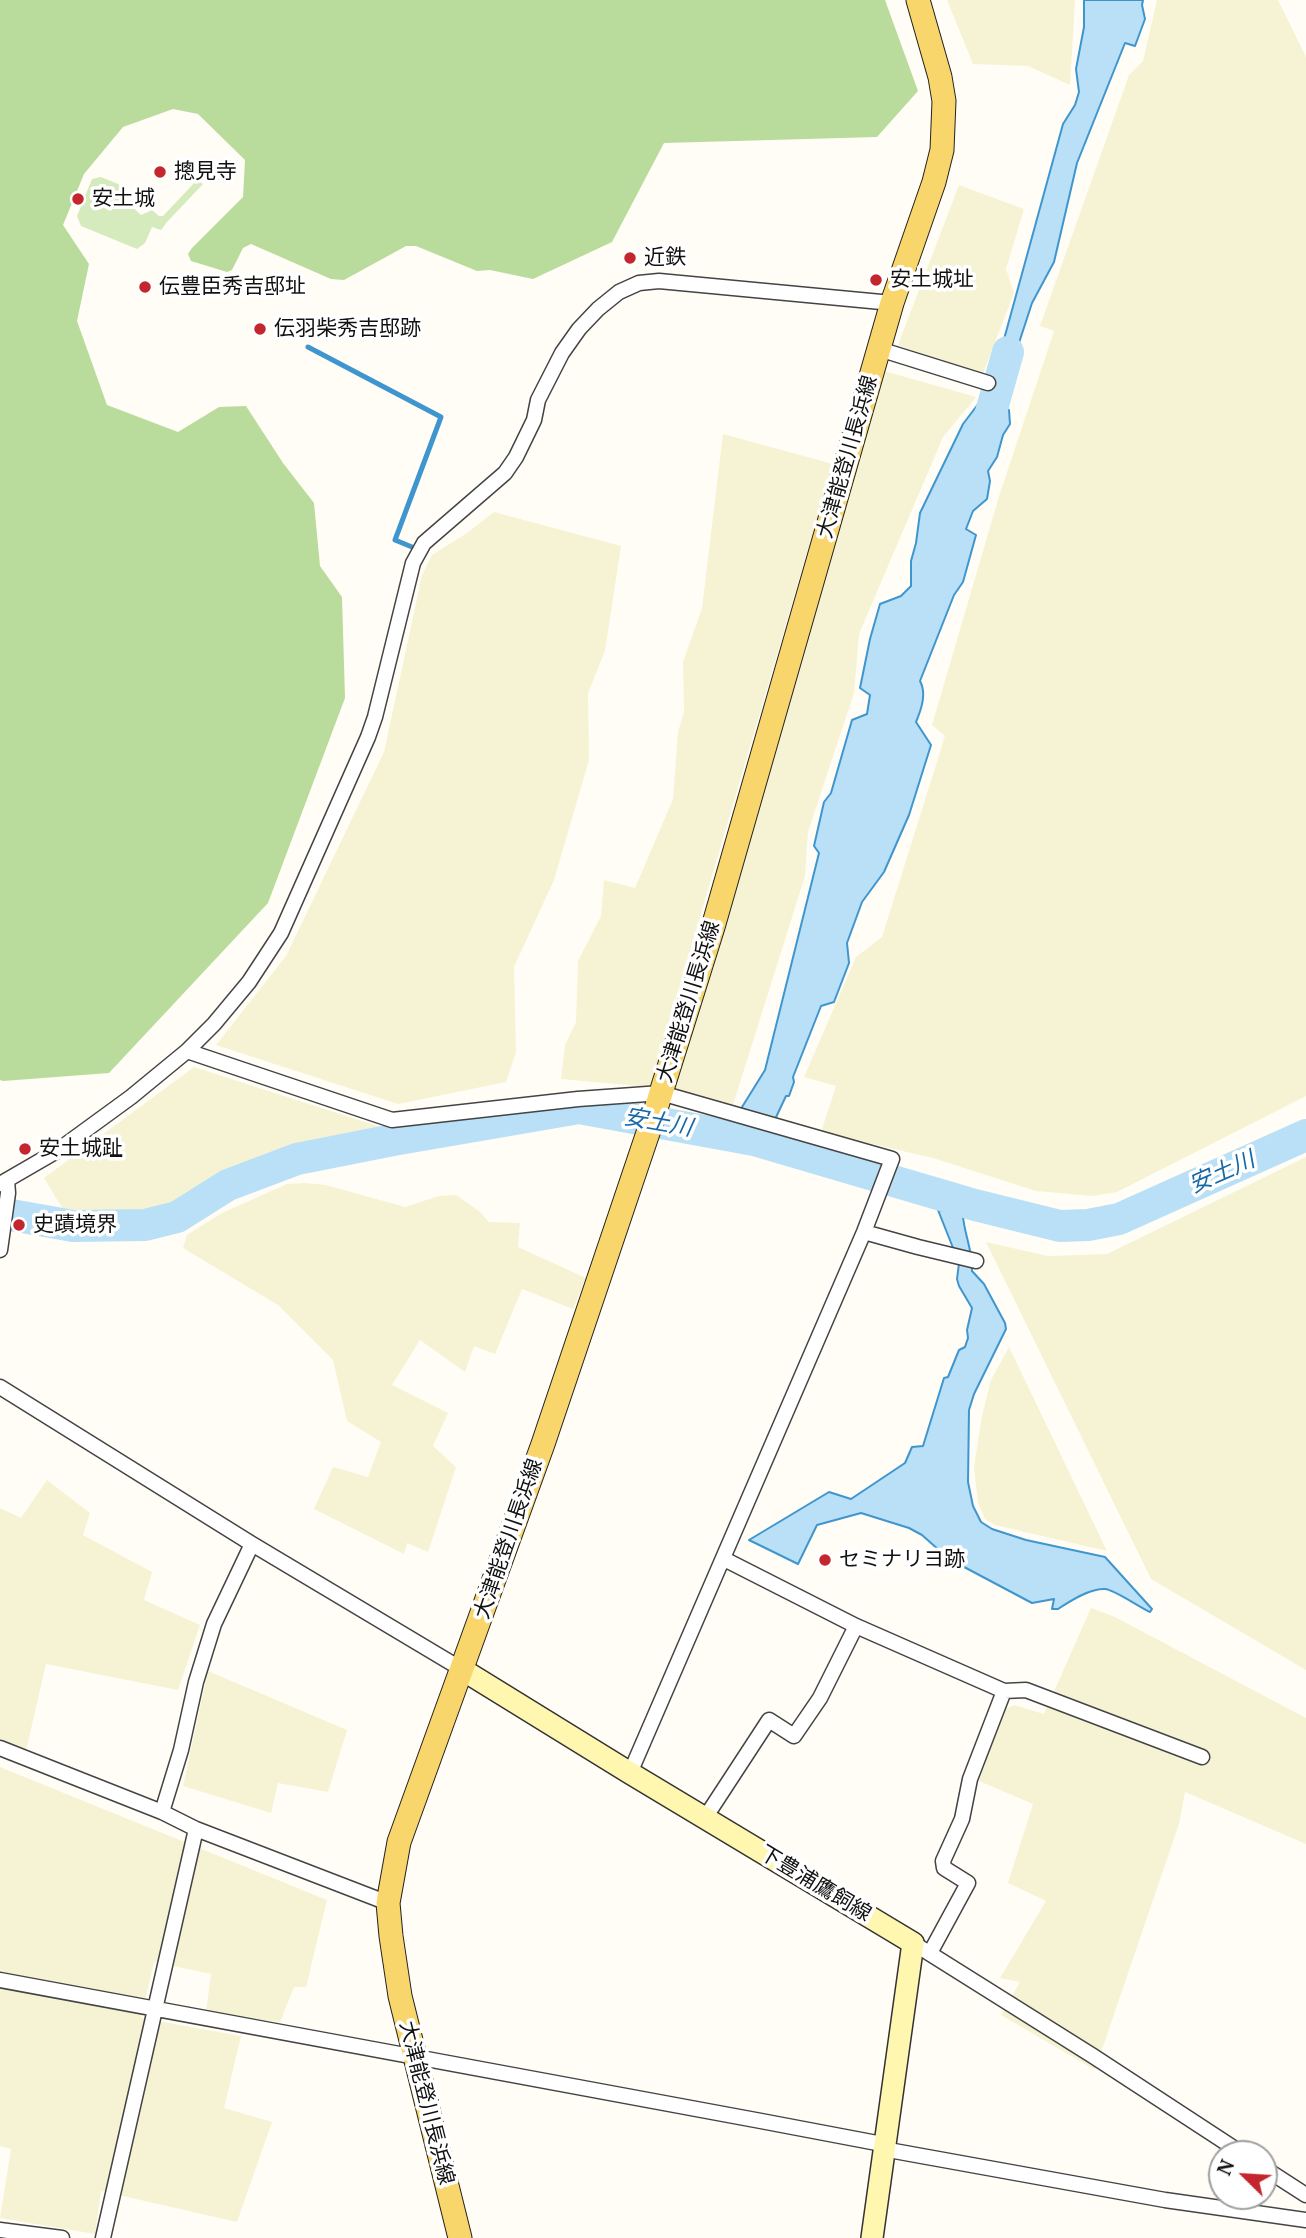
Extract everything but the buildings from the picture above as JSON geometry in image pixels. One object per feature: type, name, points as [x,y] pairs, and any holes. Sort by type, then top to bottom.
[{"type":"main road","name":"大津能登川長浜線","points":[[460,2238],[400,1996],[388,1903],[400,1842],[543,1444],[655,1113],[713,928],[892,303],[934,182],[944,128],[944,102],[940,77],[918,0]]},
{"type":"main road","name":"下豊浦鷹飼線","points":[[463,1670],[922,1948]]},
{"type":"main road","points":[[872,2238],[883,2149],[922,1948]]},
{"type":"street","points":[[0,1250],[4,1229],[5,1186],[131,1097],[187,1052],[249,982],[281,933],[376,717],[413,562],[418,551],[505,473],[534,420],[538,400],[562,353],[598,309],[619,292],[639,283],[659,281],[892,303]]},
{"type":"street","points":[[879,349],[988,383]]},
{"type":"street","points":[[187,1052],[392,1120],[578,1099],[655,1113],[725,1111],[892,1159],[864,1232],[630,1773]]},
{"type":"street","points":[[864,1232],[976,1261]]},
{"type":"street","points":[[0,1387],[252,1544],[463,1670]]},
{"type":"street","points":[[162,1812],[214,1624],[252,1544]]},
{"type":"street","points":[[723,1559],[856,1626],[1004,1691],[1026,1690],[1202,1757]]},
{"type":"street","points":[[705,1818],[769,1720],[794,1736],[820,1698],[856,1626]]},
{"type":"street","points":[[1004,1691],[970,1779],[962,1819],[943,1861],[944,1868],[968,1883],[922,1948],[1222,2140]]},
{"type":"street","points":[[0,1748],[162,1812],[196,1829],[388,1903]]},
{"type":"street","points":[[103,2238],[196,1829]]},
{"type":"street","points":[[0,1980],[877,2143],[883,2149],[1165,2200],[1306,2220]]},
{"type":"street","points":[[1278,2177],[1306,2195]]},
{"type":"street","points":[[0,2230],[62,2238]]},
{"type":"shaded area","points":[[947,0],[1075,0],[1070,85],[1028,66],[973,64]]},
{"type":"shaded area","points":[[1157,0],[1278,0],[1306,57],[1306,1096],[1117,1192],[1093,1196],[1036,1191],[933,1158],[821,1132],[836,1086],[804,1077],[856,957],[882,937],[945,736],[932,725],[1000,493],[1054,331],[1040,326],[1129,75],[1143,61]]},
{"type":"shaded area","points":[[959,185],[1024,209],[1006,269],[1014,293],[982,376],[898,345]]},
{"type":"shaded area","points":[[884,371],[976,397],[943,437],[859,634],[854,693],[808,832],[805,876],[732,1108],[672,1093]]},
{"type":"shaded area","points":[[723,434],[833,464],[650,1087],[561,1079],[565,1045],[576,1022],[578,961],[601,916],[604,880],[635,888],[673,799],[678,732],[684,712],[683,662],[702,608]]},
{"type":"shaded area","points":[[494,512],[621,546],[605,651],[588,693],[589,760],[554,880],[514,967],[516,1052],[506,1082],[398,1104],[216,1045],[286,956],[384,752],[422,575],[432,555]]},
{"type":"shaded area","points":[[194,1067],[396,1132],[293,1153],[211,1179],[177,1200],[134,1217],[105,1222],[67,1216],[44,1178]]},
{"type":"shaded area","points":[[1306,1157],[1306,1670],[1151,1579],[986,1242],[1048,1256],[1107,1254]]},
{"type":"shaded area","points":[[287,1184],[326,1185],[405,1207],[439,1196],[456,1195],[479,1211],[489,1222],[520,1223],[518,1247],[586,1278],[573,1309],[522,1289],[495,1354],[474,1346],[465,1372],[420,1340],[392,1385],[448,1413],[433,1446],[456,1467],[428,1552],[407,1543],[404,1554],[314,1509],[333,1467],[368,1477],[381,1442],[347,1421],[333,1360],[278,1305],[183,1248],[187,1235],[222,1213]]},
{"type":"shaded area","points":[[1009,1347],[1107,1551],[995,1525],[985,1519],[978,1503],[974,1467],[991,1380]]},
{"type":"shaded area","points":[[47,1480],[90,1513],[83,1535],[152,1572],[144,1600],[200,1625],[178,1690],[46,1664],[26,1751],[0,1741],[0,1508],[21,1518]]},
{"type":"shaded area","points":[[1091,1608],[1115,1617],[1306,1718],[1306,1844],[1185,1792],[1179,1824],[1095,2070],[1001,2015],[1020,1982],[1000,1978],[1046,1901],[1008,1883],[1033,1804],[979,1781],[1002,1711],[1014,1705],[1044,1714]]},
{"type":"shaded area","points":[[208,1671],[347,1730],[328,1792],[278,1783],[271,1813],[183,1786]]},
{"type":"shaded area","points":[[0,1767],[327,1900],[306,1987],[294,1987],[280,2022],[206,2012],[211,1974],[154,1962],[141,2018],[241,2036],[224,2108],[272,2122],[237,2222],[101,2191],[95,2234],[0,2218],[11,2149],[0,2146]]},
{"type":"green space","points":[[0,0],[885,0],[918,91],[877,137],[664,143],[612,242],[533,279],[490,270],[477,271],[416,246],[406,246],[344,280],[331,279],[251,244],[243,248],[232,270],[227,272],[191,261],[188,254],[192,248],[243,197],[245,160],[198,114],[173,109],[123,127],[84,174],[63,225],[89,264],[77,321],[107,405],[178,432],[219,407],[246,406],[283,463],[314,503],[320,566],[342,597],[345,698],[268,903],[109,1073],[3,1081],[0,1080]]},
{"type":"green space","points":[[101,177],[118,184],[128,196],[127,202],[141,215],[152,210],[163,216],[197,180],[203,184],[161,230],[152,227],[145,243],[137,249],[81,226],[77,216],[92,179]]},
{"type":"water","points":[[1084,0],[1143,0],[1145,19],[1135,46],[1125,43],[1077,163],[1054,262],[1032,303],[1002,395],[989,394],[1063,124],[1075,105],[1079,92],[1076,69],[1084,27]]},
{"type":"water","points":[[982,399],[1009,410],[1010,424],[1003,435],[997,457],[988,471],[990,481],[987,499],[973,511],[966,529],[976,535],[963,582],[954,595],[920,681],[923,697],[916,722],[931,745],[909,815],[884,872],[862,902],[847,943],[849,963],[834,1002],[821,1006],[793,1077],[789,1096],[786,1096],[770,1130],[734,1120],[765,1070],[819,853],[814,846],[824,802],[831,793],[852,720],[867,714],[870,695],[860,688],[880,604],[901,596],[911,586],[911,561],[920,513],[963,424]]},
{"type":"water","points":[[938,1210],[969,1214],[963,1217],[972,1271],[984,1284],[1006,1329],[969,1410],[968,1482],[973,1506],[981,1522],[992,1529],[1026,1540],[1105,1557],[1152,1609],[1150,1612],[1105,1589],[1087,1593],[1058,1609],[1052,1609],[1054,1599],[1032,1603],[949,1559],[922,1535],[909,1528],[861,1513],[817,1525],[798,1564],[749,1540],[829,1492],[851,1499],[905,1463],[912,1447],[923,1446],[944,1378],[948,1377],[959,1350],[965,1347],[972,1308],[959,1286],[959,1263]]},
{"type":"waterway","points":[[308,347],[441,417],[395,540],[412,547]]},
{"type":"waterway","points":[[982,444],[1008,352]]},
{"type":"waterway","name":"安土川","points":[[0,1213],[73,1226],[145,1225],[177,1217],[228,1185],[297,1159],[579,1108],[754,1140],[975,1205],[1060,1226],[1088,1225],[1119,1219],[1306,1135]]},
{"type":"place","name":"摠見寺","points":[[160,172]]},
{"type":"place","name":"安土城","points":[[78,199]]},
{"type":"place","name":"近鉄","points":[[630,258]]},
{"type":"place","name":"安土城址","points":[[876,280]]},
{"type":"place","name":"伝豊臣秀吉邸址","points":[[145,287]]},
{"type":"place","name":"伝羽柴秀吉邸跡","points":[[260,329]]},
{"type":"place","name":"安土城趾","points":[[25,1149]]},
{"type":"place","name":"史蹟境界","points":[[19,1225]]},
{"type":"place","name":"セミナリヨ跡","points":[[825,1560]]}]
